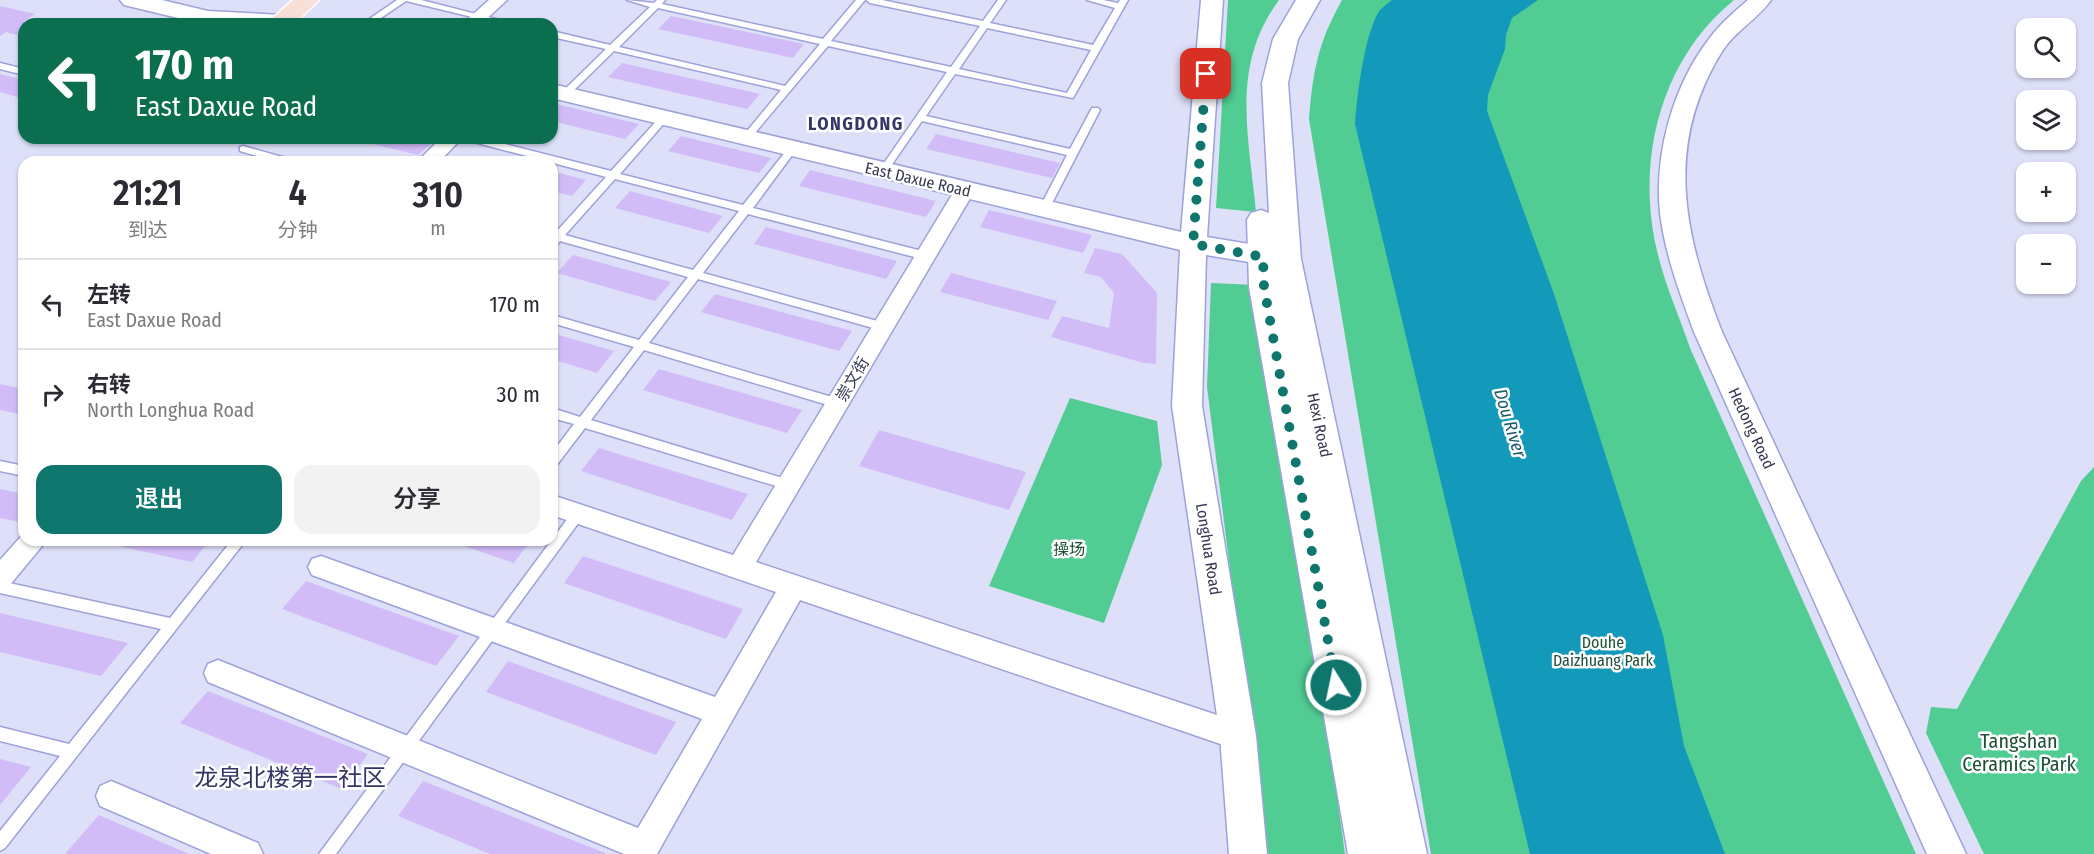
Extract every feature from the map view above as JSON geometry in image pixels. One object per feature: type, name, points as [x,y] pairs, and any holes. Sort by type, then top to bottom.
[{"type":"main road","points":[[132,0],[208,18],[277,17],[307,0]]},
{"type":"main road","points":[[195,0],[277,17]]},
{"type":"main road","name":"Hexi Road","points":[[1285,0],[1261,46],[1254,74],[1274,258],[1406,854]]},
{"type":"main road","name":"Hexi Road","points":[[1308,0],[1287,32],[1276,65],[1274,258],[1264,287],[1369,854]]},
{"type":"street","points":[[477,18],[499,0]]},
{"type":"street","name":"Longhua Road","points":[[1212,0],[1193,244],[1186,406],[1238,736],[1248,854]]},
{"type":"street","name":"Hedong Road","points":[[1760,0],[1713,49],[1698,75],[1687,106],[1677,143],[1673,178],[1673,210],[1680,249],[1708,332],[1947,854]]},
{"type":"street","name":"East Daxue Road","points":[[558,93],[1193,244],[1274,258]]},
{"type":"street","points":[[433,156],[446,144]]},
{"type":"street","name":"崇文街","points":[[740,568],[965,190]]},
{"type":"street","points":[[558,507],[1238,736]]},
{"type":"street","points":[[0,578],[29,546]]},
{"type":"street","points":[[321,567],[721,713]]},
{"type":"street","points":[[218,672],[405,748],[643,850],[794,586]]},
{"type":"street","points":[[111,796],[247,854]]},
{"type":"lane","points":[[375,18],[403,0]]},
{"type":"lane","points":[[410,0],[468,18]]},
{"type":"lane","points":[[631,0],[659,3],[1070,96],[1122,3],[1091,0]]},
{"type":"lane","points":[[746,138],[861,0]]},
{"type":"lane","points":[[870,0],[1096,48]]},
{"type":"lane","points":[[883,171],[1002,0]]},
{"type":"lane","points":[[558,93],[612,48],[659,3]]},
{"type":"lane","points":[[558,34],[787,89]]},
{"type":"lane","points":[[0,66],[18,70]]},
{"type":"lane","points":[[1044,209],[1095,110]]},
{"type":"lane","points":[[558,234],[664,118]]},
{"type":"lane","points":[[920,118],[1073,153]]},
{"type":"lane","points":[[492,144],[539,156]]},
{"type":"lane","points":[[558,454],[793,148]]},
{"type":"lane","points":[[243,149],[268,156]]},
{"type":"lane","points":[[558,161],[926,256]]},
{"type":"lane","points":[[558,239],[696,274],[884,327]]},
{"type":"lane","points":[[558,321],[838,403]]},
{"type":"lane","points":[[558,415],[789,485]]},
{"type":"lane","points":[[0,466],[18,470]]},
{"type":"lane","points":[[558,541],[578,514]]},
{"type":"lane","points":[[0,843],[235,546]]},
{"type":"lane","points":[[327,854],[555,546]]},
{"type":"lane","points":[[0,587],[172,625]]},
{"type":"lane","points":[[0,734],[72,752]]},
{"type":"green space","points":[[1228,0],[1279,0],[1264,25],[1254,50],[1248,76],[1247,129],[1256,212],[1216,208]]},
{"type":"green space","name":"Douhe Daizhuang Park","points":[[1342,0],[1734,0],[1707,26],[1686,55],[1669,87],[1658,121],[1651,157],[1650,194],[1653,230],[1664,276],[1690,348],[1916,854],[1431,854],[1309,119],[1318,57],[1327,30]]},
{"type":"green space","points":[[1211,283],[1257,285],[1268,291],[1345,854],[1266,854],[1207,387]]},
{"type":"green space","name":"操场","points":[[1070,398],[1157,421],[1162,465],[1104,623],[989,586]]},
{"type":"green space","name":"Tangshan Ceramics Park","points":[[2094,467],[2094,854],[1984,854],[1926,733],[1931,707],[1957,709],[2081,481]]},
{"type":"water","name":"Dou River","points":[[1392,0],[1538,0],[1512,18],[1506,35],[1505,49],[1488,95],[1487,111],[1554,294],[1663,635],[1684,746],[1725,854],[1530,854],[1355,124],[1359,83],[1369,37],[1378,13]]},
{"type":"building","points":[[0,6],[35,14],[29,18],[18,18],[18,35],[6,32],[0,36]]},
{"type":"building","points":[[671,16],[804,44],[793,58],[658,29]]},
{"type":"building","points":[[622,63],[760,94],[747,109],[608,77]]},
{"type":"building","points":[[0,74],[18,78],[18,97],[0,92]]},
{"type":"building","points":[[558,104],[639,124],[625,139],[558,122]]},
{"type":"building","points":[[936,134],[1060,163],[1052,178],[926,149]]},
{"type":"building","points":[[681,136],[771,158],[759,173],[668,151]]},
{"type":"building","points":[[373,144],[430,144],[418,155]]},
{"type":"building","points":[[810,170],[936,201],[926,217],[799,186]]},
{"type":"building","points":[[558,173],[586,180],[572,196],[558,192]]},
{"type":"building","points":[[630,191],[723,216],[709,233],[615,208]]},
{"type":"building","points":[[989,210],[1092,235],[1083,253],[980,227]]},
{"type":"building","points":[[766,227],[897,261],[886,279],[754,244]]},
{"type":"building","points":[[1095,248],[1122,254],[1157,293],[1156,364],[1144,363],[1051,337],[1062,316],[1109,328],[1114,293],[1101,277],[1084,273]]},
{"type":"building","points":[[573,255],[671,282],[655,301],[558,272]]},
{"type":"building","points":[[951,273],[1057,301],[1048,320],[940,292]]},
{"type":"building","points":[[715,294],[852,331],[839,351],[701,312]]},
{"type":"building","points":[[558,335],[614,351],[597,373],[558,361]]},
{"type":"building","points":[[659,369],[802,410],[787,433],[643,390]]},
{"type":"building","points":[[0,384],[18,388],[18,414],[0,410]]},
{"type":"building","points":[[879,430],[1026,472],[1009,510],[859,466]]},
{"type":"building","points":[[599,448],[748,494],[732,520],[581,471]]},
{"type":"building","points":[[0,489],[18,493],[18,522],[0,518]]},
{"type":"building","points":[[123,546],[205,546],[192,562]]},
{"type":"building","points":[[464,546],[527,546],[514,563]]},
{"type":"building","points":[[583,556],[743,609],[726,639],[564,583]]},
{"type":"building","points":[[306,581],[459,636],[436,666],[282,609]]},
{"type":"building","points":[[0,613],[128,643],[101,676],[0,652]]},
{"type":"building","points":[[508,661],[676,722],[656,755],[486,692]]},
{"type":"building","points":[[208,691],[368,754],[342,789],[180,723]]},
{"type":"building","points":[[0,759],[31,767],[0,805]]},
{"type":"building","points":[[423,781],[605,854],[490,854],[398,816]]},
{"type":"building","points":[[99,815],[189,854],[65,854]]},
{"type":"district","name":"LONGDONG","points":[[856,124]]},
{"type":"district","name":"龙泉北楼第一社区","points":[[290,778]]},
{"type":"route","points":[[1206,74],[1193,244],[1263,257],[1264,287],[1336,685]]}]
